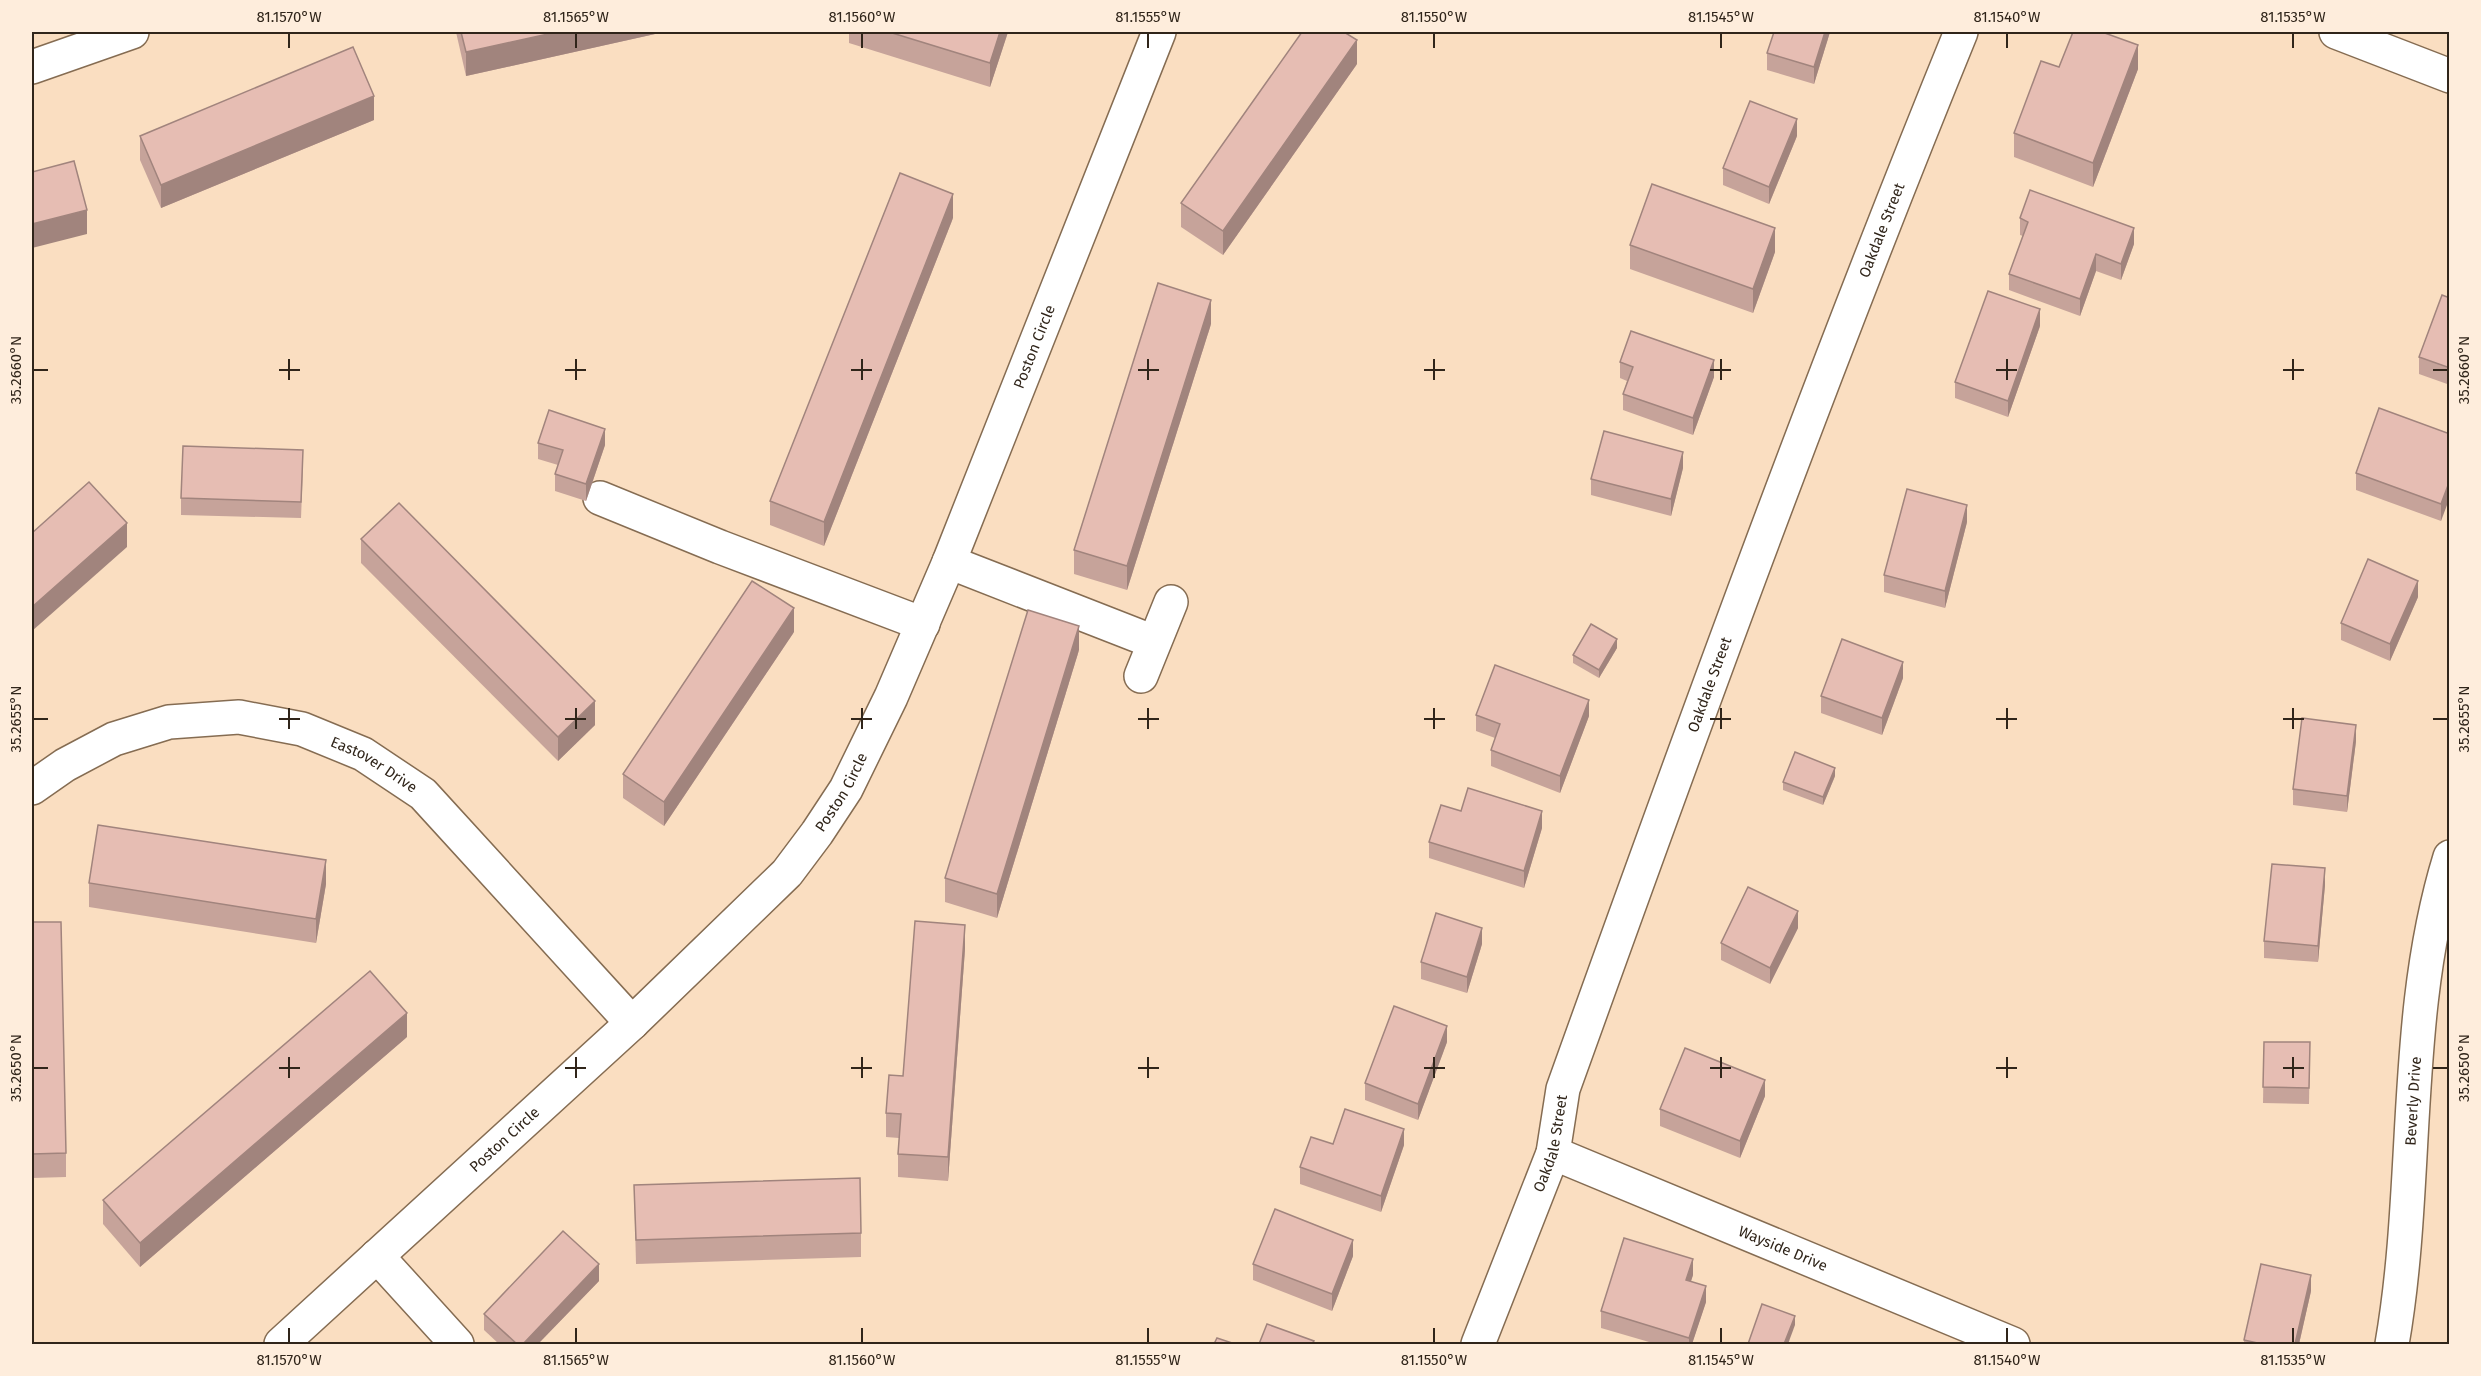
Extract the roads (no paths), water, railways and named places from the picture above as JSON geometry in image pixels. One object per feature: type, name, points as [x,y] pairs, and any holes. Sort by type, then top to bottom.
[{"type":"street","points":[[32,67],[132,32]]},
{"type":"street","name":"Poston Circle","points":[[281,1344],[632,1023],[787,873],[817,833],[846,789],[891,697],[950,562],[1159,32]]},
{"type":"street","name":"Oakdale Street","points":[[1478,1344],[1553,1153],[1563,1089],[1683,755],[1906,166],[1961,32]]},
{"type":"street","points":[[2336,32],[2450,76]]},
{"type":"street","points":[[600,498],[720,547],[922,624]]},
{"type":"street","points":[[950,562],[1154,642]]},
{"type":"street","points":[[1141,676],[1171,602]]},
{"type":"street","name":"Eastover Drive","points":[[32,788],[65,765],[114,739],[169,722],[239,717],[302,729],[363,754],[423,794],[632,1023]]},
{"type":"street","name":"Beverly Drive","points":[[2392,1344],[2401,1295],[2421,993],[2424,970],[2450,857]]},
{"type":"street","name":"Wayside Drive","points":[[1553,1153],[2013,1344]]},
{"type":"street","points":[[377,1256],[457,1344]]}]
